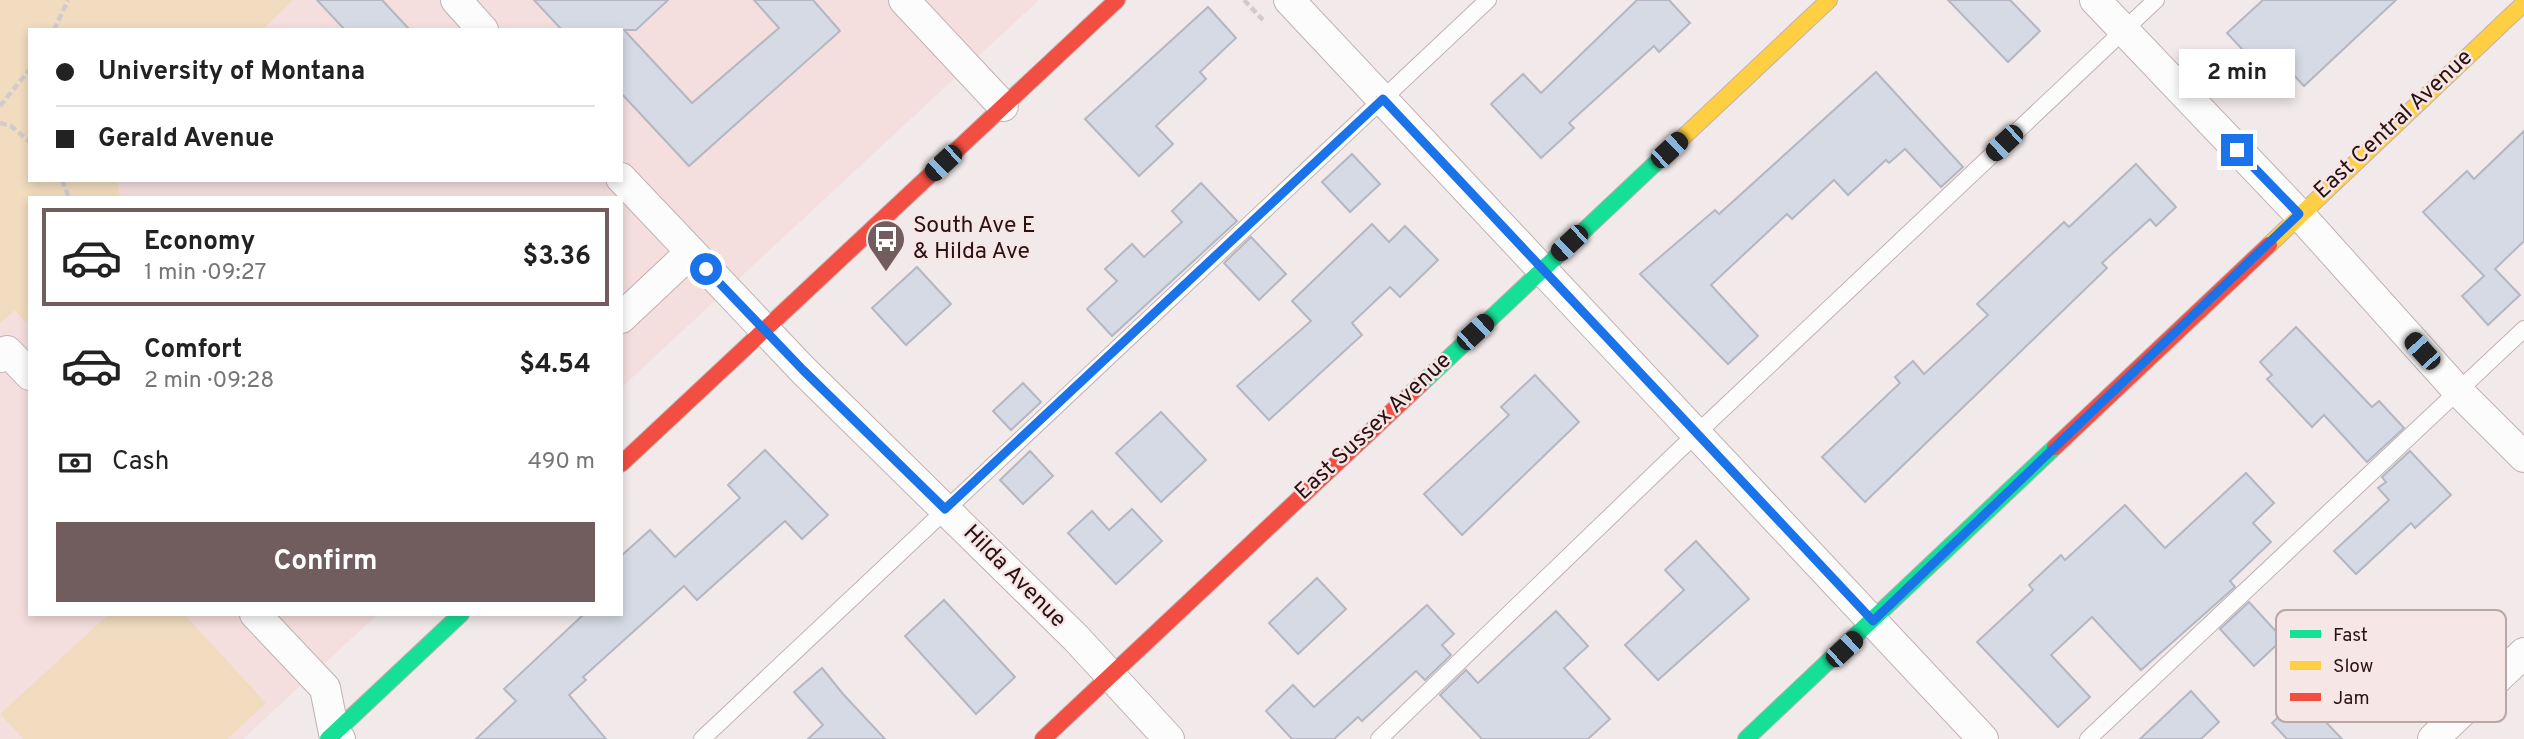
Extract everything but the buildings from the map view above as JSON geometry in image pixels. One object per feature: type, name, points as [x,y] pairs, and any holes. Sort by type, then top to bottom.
[{"type":"street","points":[[456,0],[481,28]]},
{"type":"street","points":[[904,0],[1003,106]]},
{"type":"street","points":[[623,462],[1116,0]]},
{"type":"street","points":[[1289,0],[1983,739]]},
{"type":"street","name":"East Sussex Avenue","points":[[1043,739],[1829,0]]},
{"type":"street","points":[[2095,0],[2299,214],[2458,391],[2524,457]]},
{"type":"street","name":"East Central Avenue","points":[[1746,739],[2524,3]]},
{"type":"street","name":"Hilda Avenue","points":[[623,180],[765,330],[1110,675],[1169,739]]},
{"type":"street","points":[[623,316],[691,252]]},
{"type":"street","points":[[3,354],[28,373]]},
{"type":"street","points":[[257,616],[325,688],[334,737]]},
{"type":"street","points":[[334,737],[459,616]]},
{"type":"street","points":[[2506,670],[2524,653]]},
{"type":"street","points":[[2433,739],[2451,722]]},
{"type":"lane","points":[[702,739],[1488,0]]},
{"type":"lane","points":[[1379,739],[2156,0]]},
{"type":"lane","points":[[2088,739],[2524,329]]},
{"type":"path","points":[[55,28],[68,0]]},
{"type":"path","points":[[0,106],[28,71]]},
{"type":"path","points":[[0,123],[11,126],[28,140]]},
{"type":"shaded area","points":[[0,0],[1039,0],[623,386],[623,196],[28,196],[28,616],[376,616],[243,739],[0,739]]},
{"type":"shaded area","points":[[0,0],[293,0],[264,28],[28,28],[28,182],[117,182],[120,196],[28,196],[27,324],[15,310],[0,323]]},
{"type":"shaded area","points":[[107,616],[186,616],[266,703],[227,739],[23,739],[0,714]]},
{"type":"traffic: fast","points":[[1420,385],[1661,158]]},
{"type":"traffic: fast","points":[[1746,739],[2055,447]]},
{"type":"traffic: fast","points":[[328,739],[459,616]]},
{"type":"traffic: slow","points":[[1661,158],[1829,0]]},
{"type":"traffic: slow","points":[[2269,245],[2524,3]]},
{"type":"traffic: jam","points":[[623,462],[1117,0]]},
{"type":"traffic: jam","points":[[2055,447],[2269,245]]},
{"type":"traffic: jam","points":[[1043,739],[1420,385]]},
{"type":"place","name":"South Ave E & Hilda Ave","points":[[886,273]]},
{"type":"route","points":[[706,269],[803,370],[945,509],[977,482],[1383,99],[1873,621],[2299,214],[2237,150]]}]
